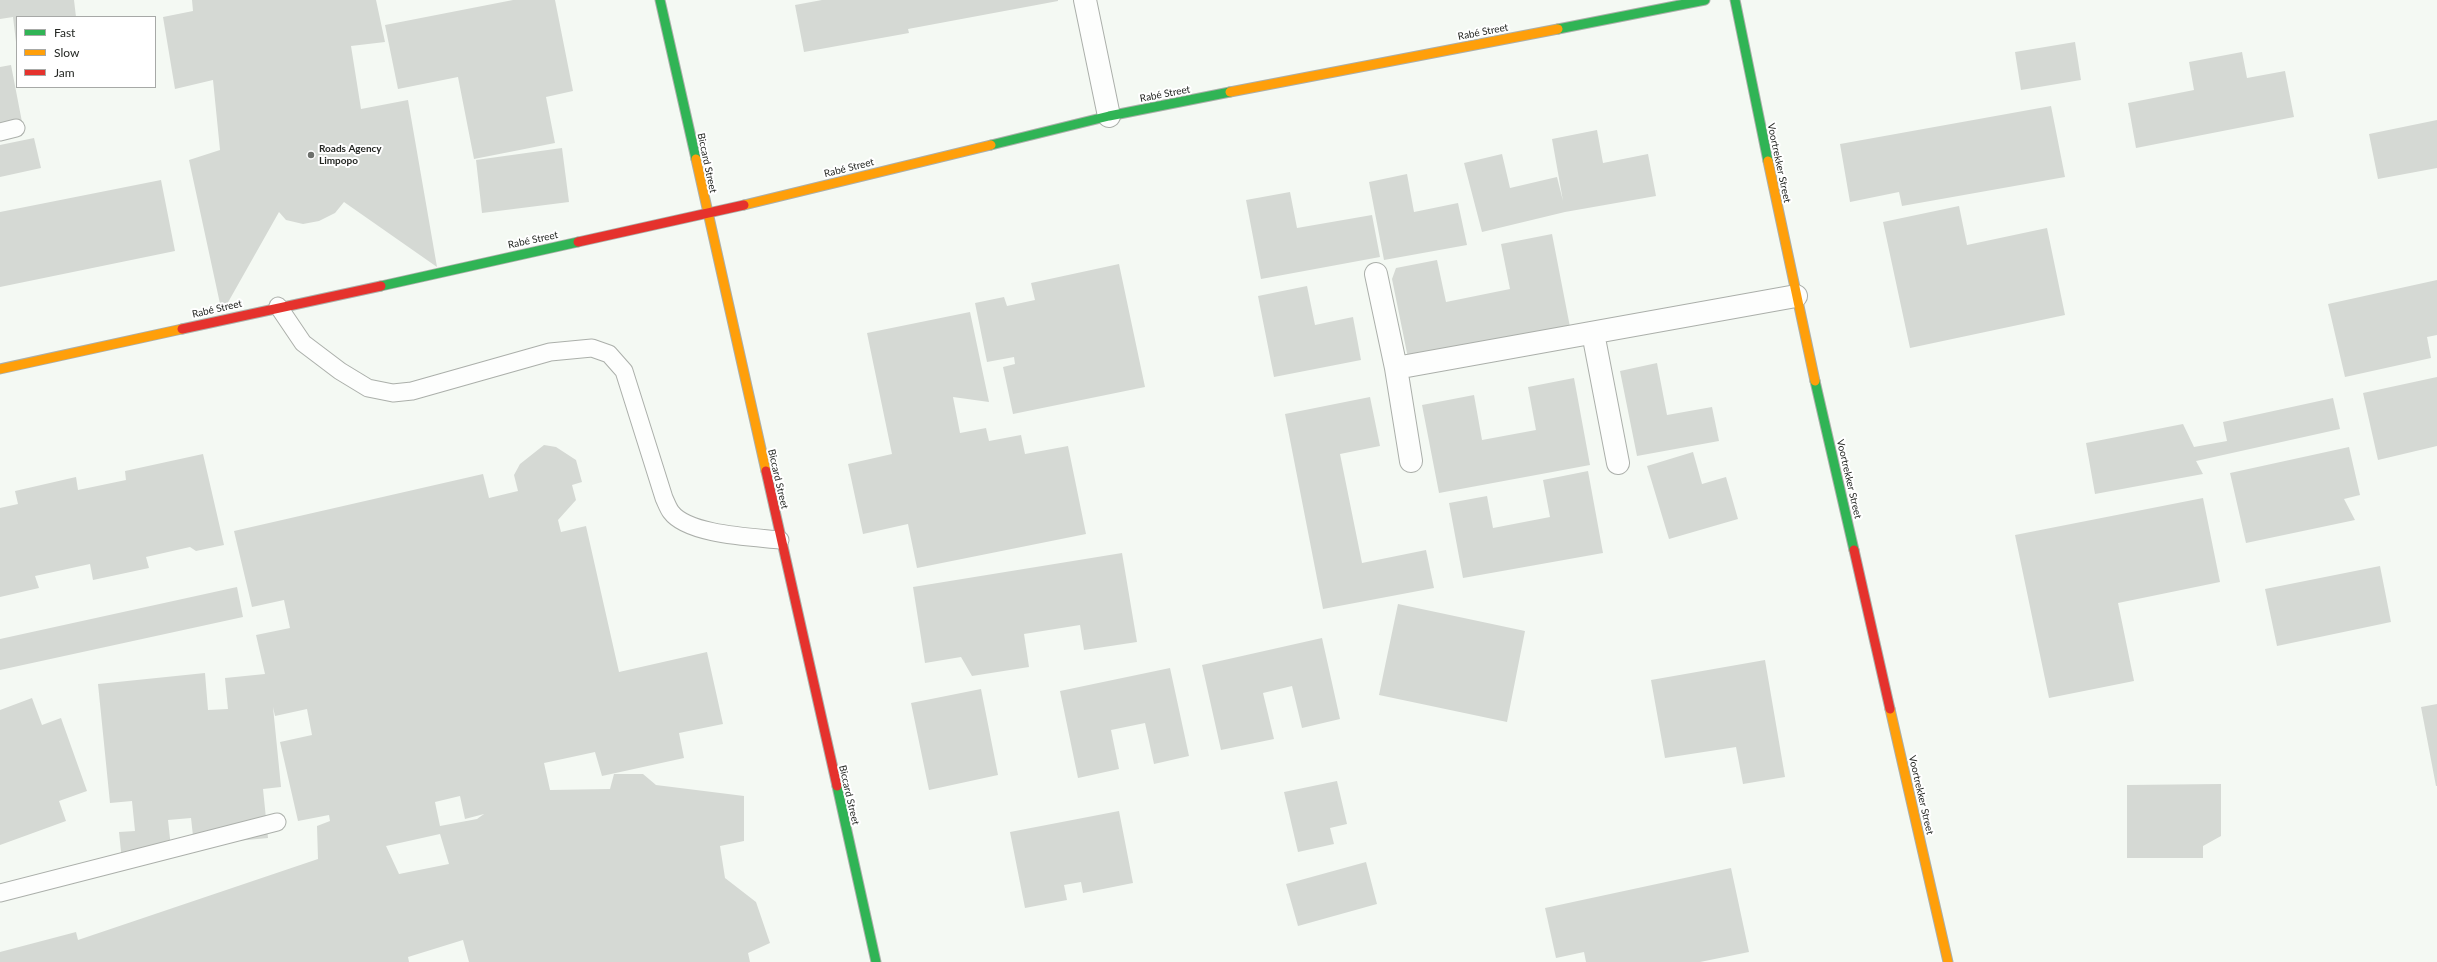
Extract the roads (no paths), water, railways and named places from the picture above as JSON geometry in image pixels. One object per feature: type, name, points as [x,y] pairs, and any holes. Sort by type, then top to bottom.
[{"type":"street","name":"Biccard Street","points":[[660,0],[780,540],[876,962]]},
{"type":"street","points":[[1085,0],[1109,116]]},
{"type":"street","name":"Rabé Street","points":[[0,369],[278,306],[708,214],[1109,116],[1706,0]]},
{"type":"street","name":"Voortrekker Street","points":[[1735,0],[1796,296],[1948,962]]},
{"type":"street","points":[[1376,274],[1396,368],[1411,461]]},
{"type":"street","points":[[1396,368],[1796,296]]},
{"type":"street","points":[[1593,332],[1618,463]]},
{"type":"lane","points":[[278,306],[304,343],[340,371],[368,388],[393,394],[412,391],[550,352],[592,348],[609,354],[624,371],[664,498],[671,512],[682,521],[702,528],[732,535],[780,540]]},
{"type":"lane","points":[[0,893],[277,822]]},
{"type":"place","name":"Roads Agency Limpopo","points":[[311,155]]}]
